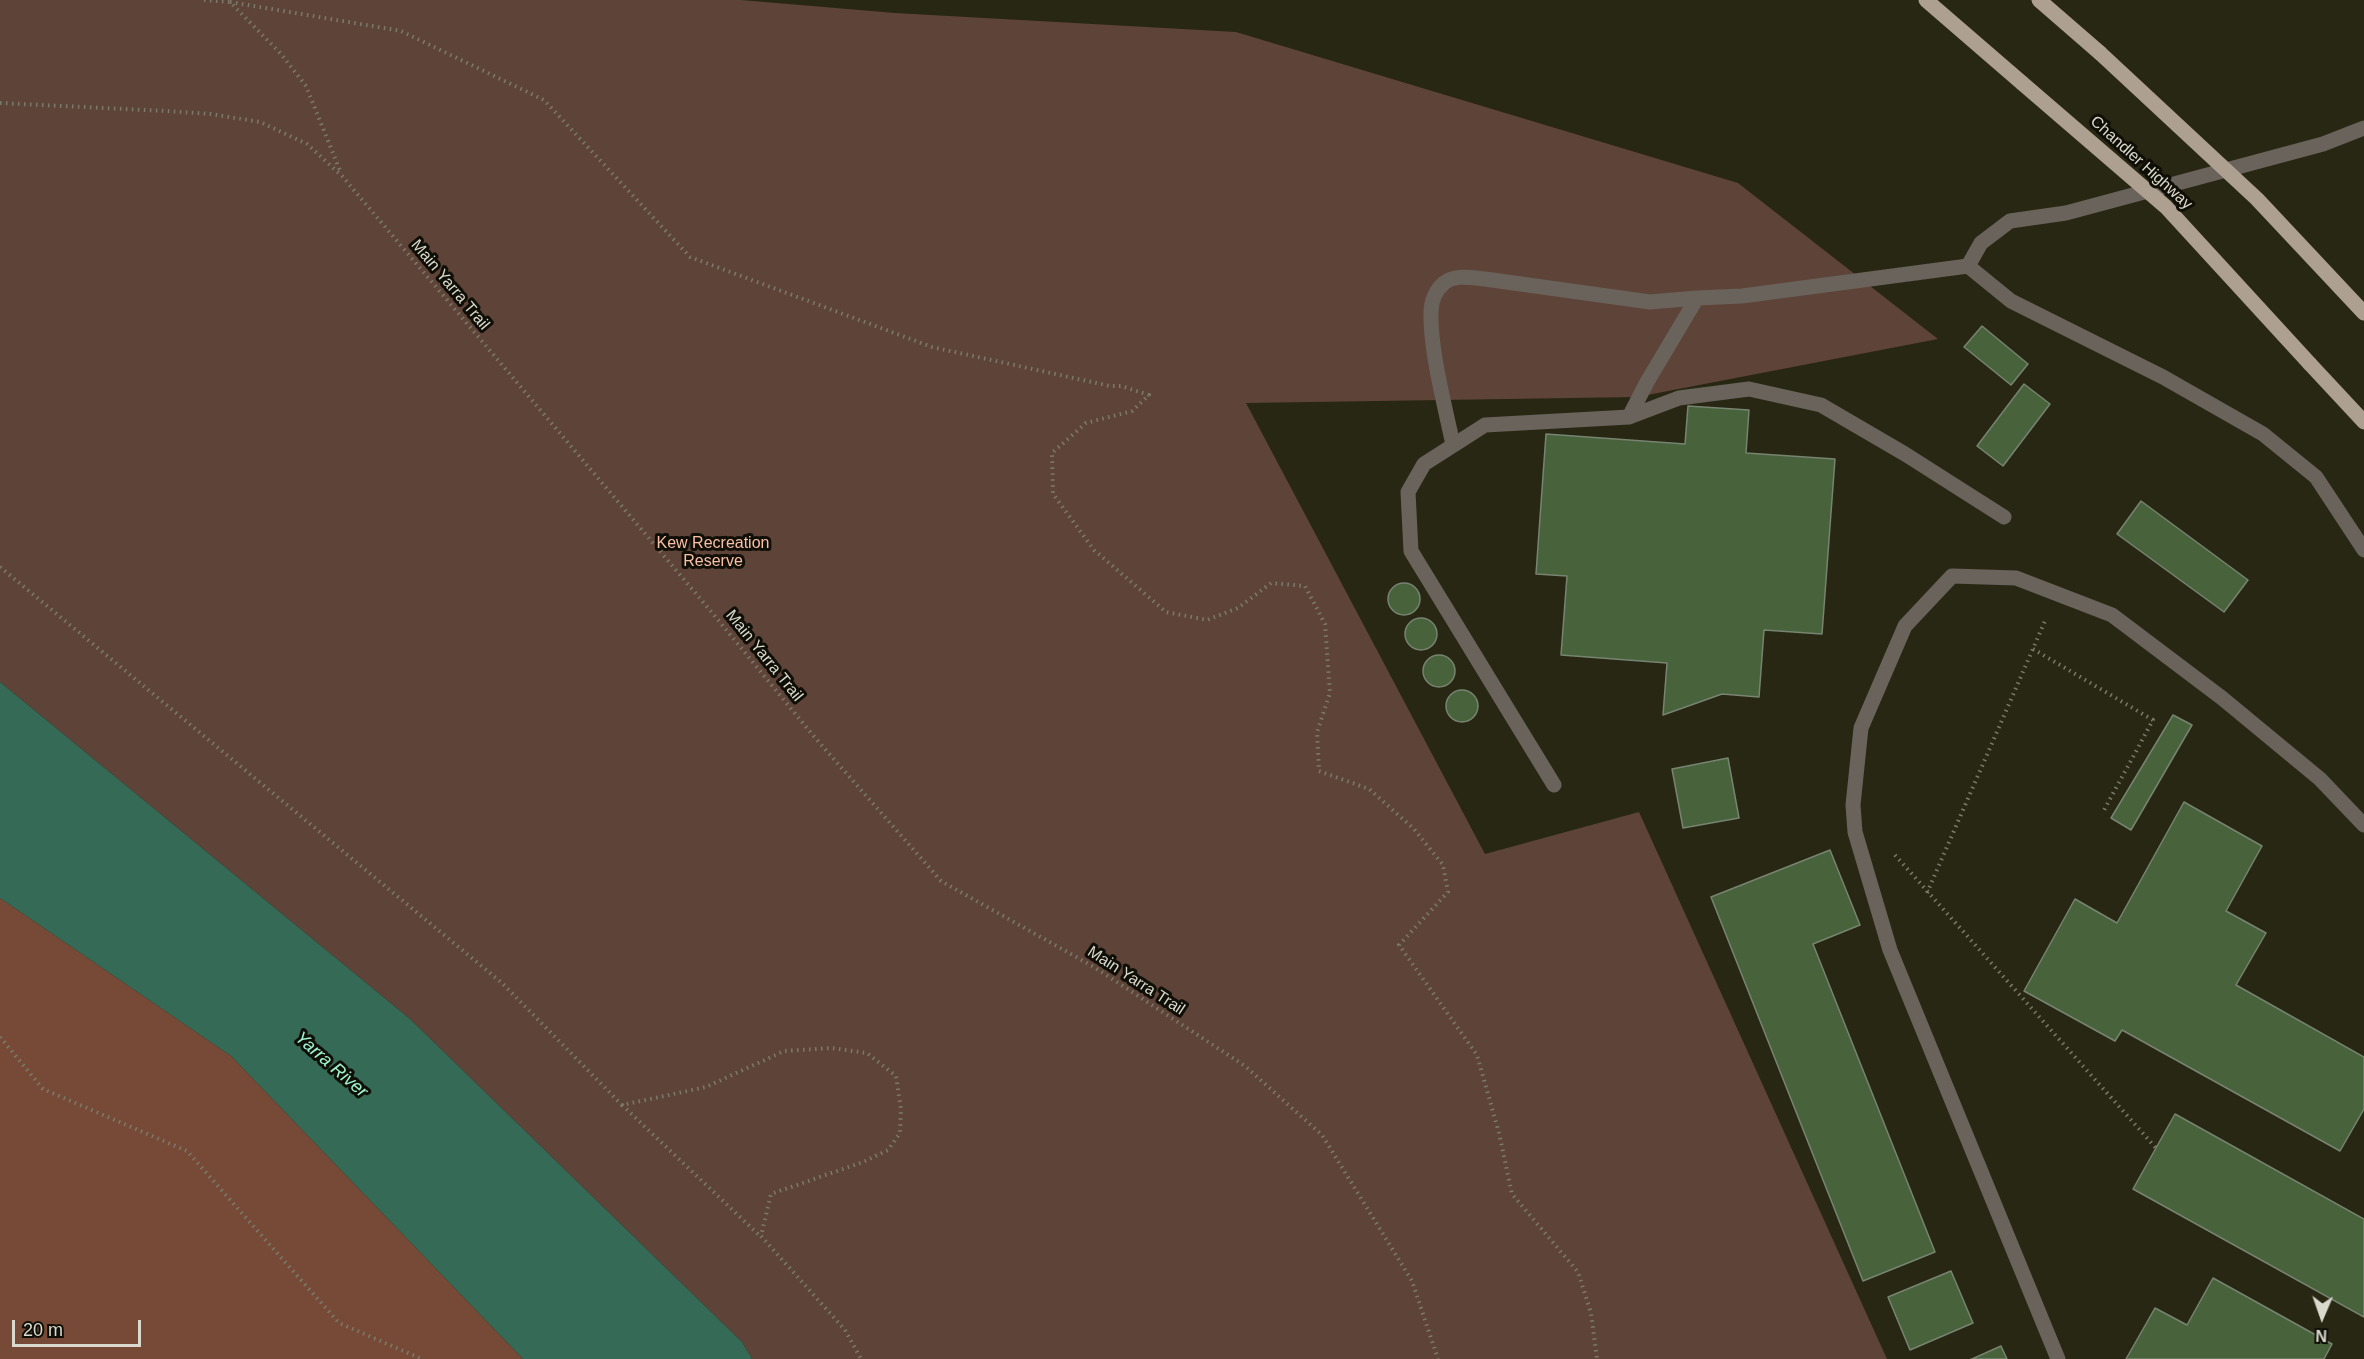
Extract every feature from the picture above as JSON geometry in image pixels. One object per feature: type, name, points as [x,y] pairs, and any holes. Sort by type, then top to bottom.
[{"type":"main road","name":"Chandler Highway","points":[[1926,0],[2166,207],[2364,422]]},
{"type":"main road","points":[[2038,0],[2100,52],[2257,199],[2364,314]]},
{"type":"lane","points":[[1968,266],[1981,243],[2010,221],[2066,213],[2323,144],[2364,128]]},
{"type":"lane","points":[[1453,445],[1434,345],[1430,310],[1434,294],[1446,282],[1459,277],[1650,302],[1742,296],[1968,266],[2011,301],[2163,377],[2263,434],[2316,477],[2364,550]]},
{"type":"lane","points":[[1629,417],[1697,298]]},
{"type":"lane","points":[[1554,785],[1411,551],[1408,492],[1424,464],[1485,425],[1629,417],[1679,398],[1749,389],[1821,405],[1905,454],[2004,517]]},
{"type":"lane","points":[[2058,1359],[1890,950],[1855,832],[1853,805],[1861,728],[1905,626],[1952,576],[2016,578],[2112,615],[2222,698],[2320,779],[2364,825]]},
{"type":"path","points":[[204,0],[230,2],[401,31],[544,100],[690,257],[932,346],[1110,386],[1121,386],[1149,395],[1132,411],[1086,423],[1052,453],[1053,494],[1094,550],[1166,612],[1207,620],[1238,608],[1271,583],[1305,586],[1325,624],[1327,647],[1330,693],[1317,732],[1318,771],[1370,789],[1414,829],[1443,865],[1448,892],[1399,945],[1478,1055],[1499,1133],[1512,1194],[1578,1272],[1591,1313],[1597,1359]]},
{"type":"path","points":[[230,2],[281,54],[306,86],[342,176]]},
{"type":"path","name":"Main Yarra Trail","points":[[0,103],[211,114],[260,123],[307,144],[342,176],[714,615],[811,733],[941,881],[1094,967],[1245,1066],[1322,1135],[1412,1281],[1438,1359]]},
{"type":"path","points":[[0,567],[502,983],[622,1104],[761,1236],[845,1330],[861,1359]]},
{"type":"path","points":[[1927,893],[2057,594]]},
{"type":"path","points":[[2033,649],[2153,720],[2103,812]]},
{"type":"path","points":[[1890,849],[2156,1148]]},
{"type":"path","points":[[0,1037],[43,1089],[187,1151],[339,1323],[422,1359]]},
{"type":"path","points":[[622,1104],[706,1087],[784,1051],[831,1048],[867,1053],[896,1076],[901,1108],[900,1134],[888,1150],[863,1162],[771,1194],[761,1236]]},
{"type":"green space","name":"Kew Recreation Reserve","points":[[0,0],[741,0],[895,13],[1236,32],[1738,183],[1938,339],[1637,397],[1246,403],[1485,854],[1639,812],[1887,1359],[752,1359],[742,1342],[410,1019],[0,682]]},
{"type":"shaded area","points":[[0,898],[231,1056],[523,1359],[0,1359]]},
{"type":"water","name":"Yarra River","points":[[0,682],[410,1019],[742,1342],[752,1359],[523,1359],[231,1056],[0,898]]},
{"type":"building","points":[[1982,326],[2028,364],[2011,385],[1964,347]]},
{"type":"building","points":[[2024,384],[2050,404],[2003,466],[1977,446]]},
{"type":"building","points":[[1688,406],[1749,410],[1746,453],[1835,459],[1822,634],[1764,630],[1759,697],[1722,694],[1663,715],[1667,663],[1561,655],[1567,576],[1536,574],[1546,434],[1685,444]]},
{"type":"building","points":[[2141,501],[2248,580],[2224,612],[2117,534]]},
{"type":"building","points":[[1404,583],[1415,588],[1420,599],[1415,610],[1404,615],[1393,610],[1388,599],[1393,588]]},
{"type":"building","points":[[1421,618],[1432,623],[1437,634],[1432,645],[1421,650],[1410,645],[1405,634],[1410,623]]},
{"type":"building","points":[[1439,655],[1450,660],[1455,671],[1450,682],[1439,687],[1428,682],[1423,671],[1428,660]]},
{"type":"building","points":[[1462,690],[1473,695],[1478,706],[1473,717],[1462,722],[1451,717],[1446,706],[1451,695]]},
{"type":"building","points":[[2173,715],[2192,725],[2131,830],[2111,818]]},
{"type":"building","points":[[1728,758],[1739,818],[1683,828],[1672,769]]},
{"type":"building","points":[[2184,802],[2262,846],[2226,911],[2266,933],[2236,985],[2364,1057],[2364,1109],[2340,1151],[2122,1030],[2115,1041],[2024,991],[2075,899],[2117,923]]},
{"type":"building","points":[[1830,850],[1860,925],[1813,944],[1935,1252],[1863,1281],[1711,897]]},
{"type":"building","points":[[2175,1114],[2364,1219],[2364,1317],[2133,1189]]},
{"type":"building","points":[[1951,1271],[1973,1323],[1910,1350],[1888,1297]]},
{"type":"building","points":[[2213,1278],[2332,1344],[2324,1359],[2126,1359],[2155,1308],[2187,1325]]},
{"type":"building","points":[[2001,1346],[2007,1359],[1972,1359]]}]
